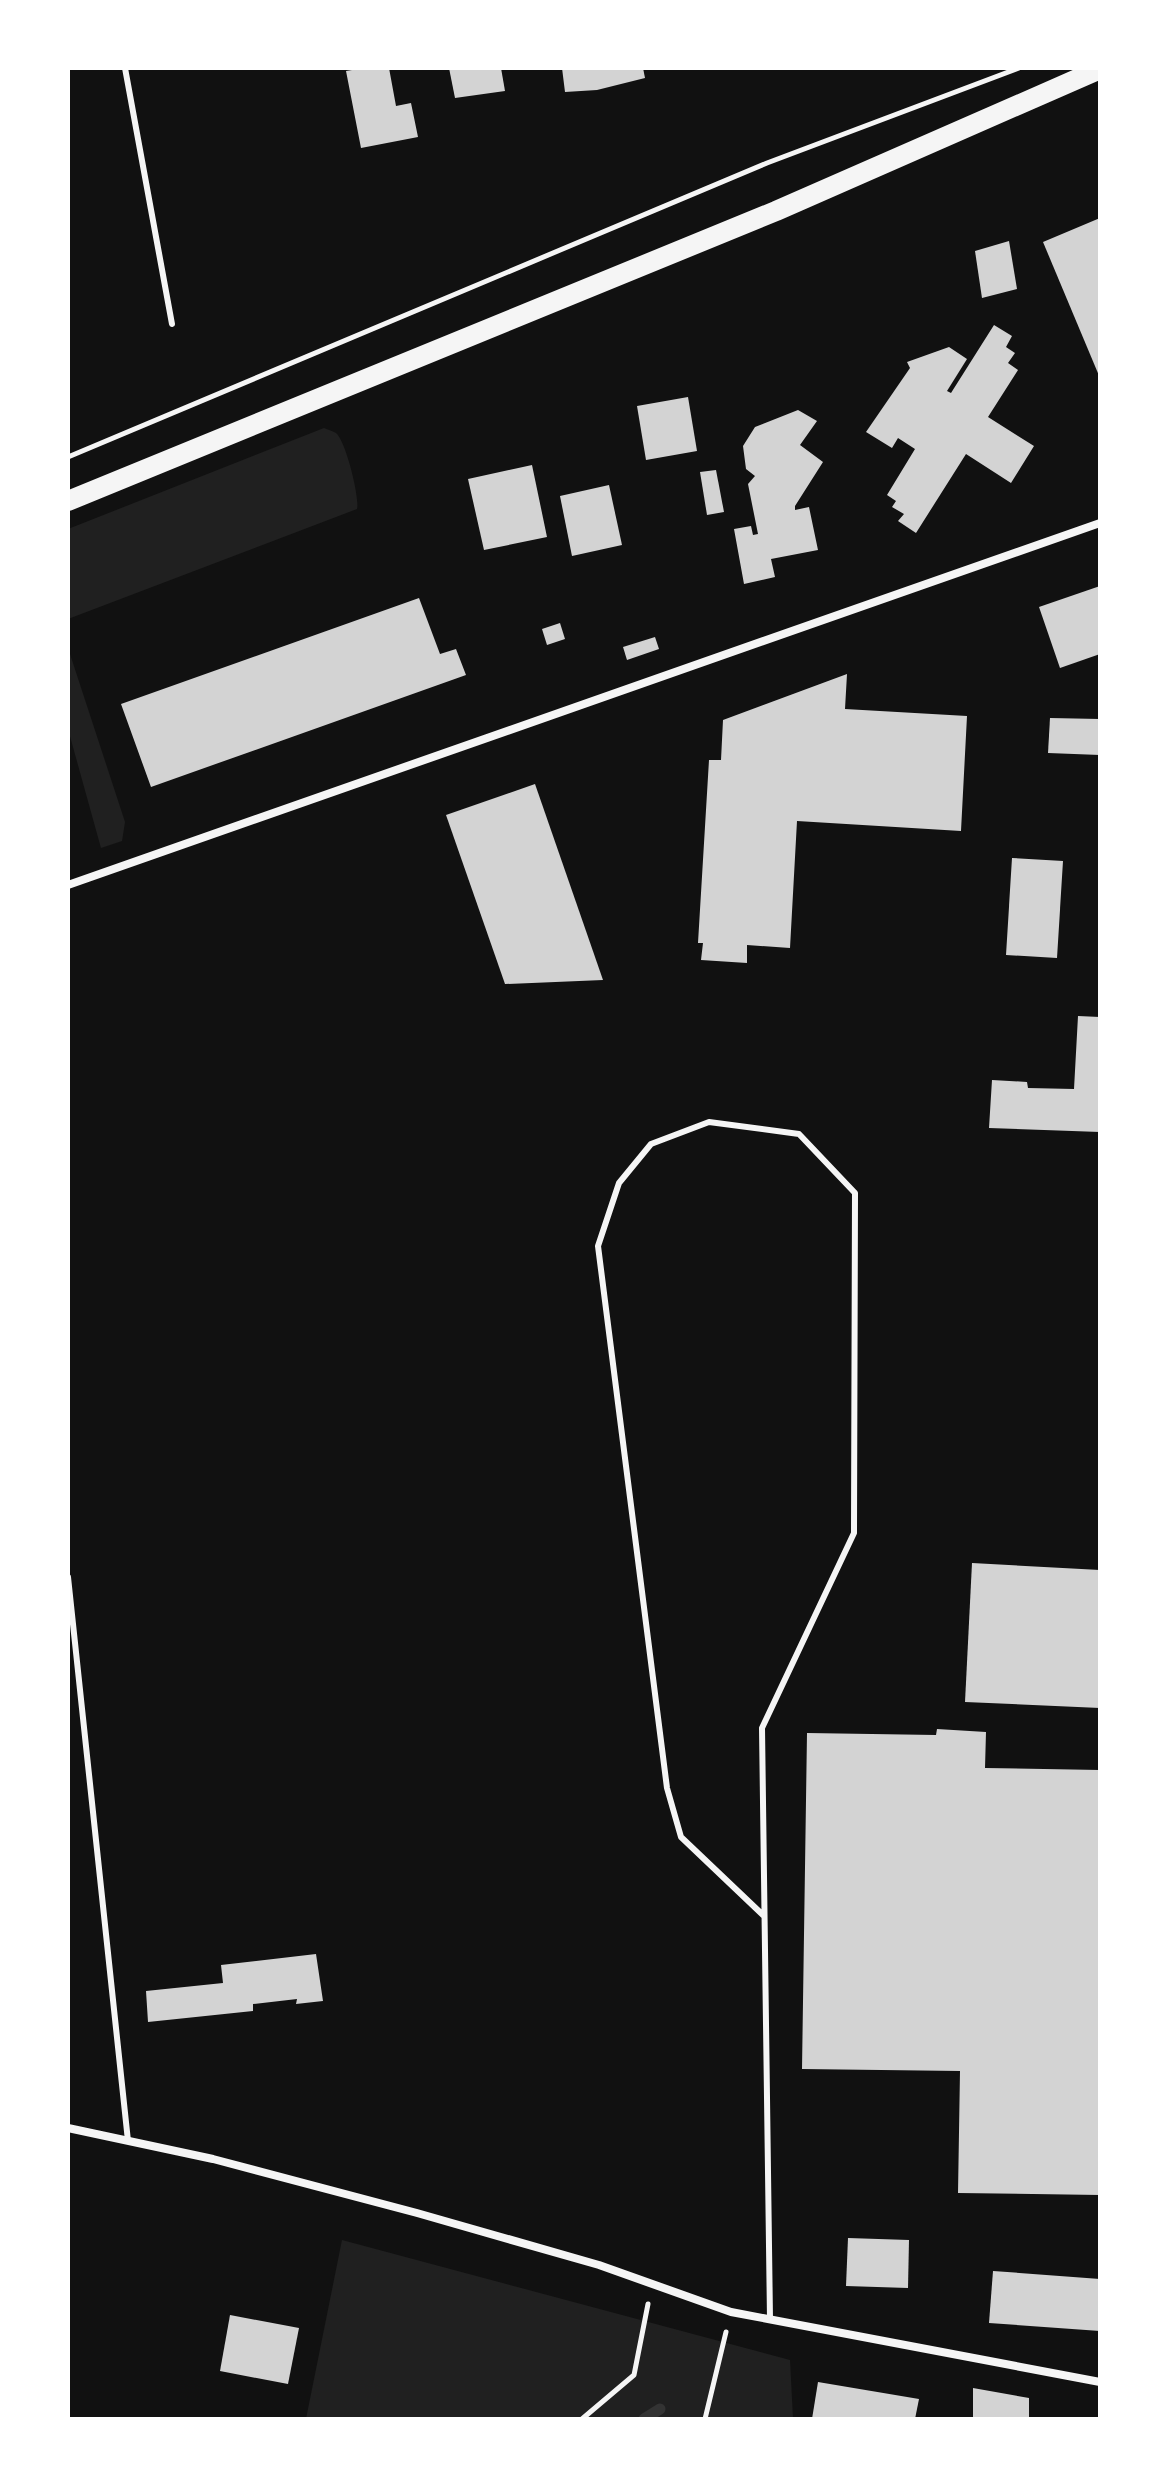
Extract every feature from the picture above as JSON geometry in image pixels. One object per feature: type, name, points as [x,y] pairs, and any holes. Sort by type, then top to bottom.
[{"type":"main road","points":[[68,501],[776,211],[1100,69]]},
{"type":"street","points":[[68,885],[1100,523]]},
{"type":"street","points":[[68,2128],[417,2213],[651,2284],[731,2312],[1100,2382]]},
{"type":"lane","points":[[125,68],[172,324]]},
{"type":"lane","points":[[764,1916],[681,1837],[667,1788],[598,1246],[619,1183],[651,1144],[709,1122],[799,1134],[855,1193],[854,1533],[762,1728],[770,2319]]},
{"type":"lane","points":[[68,1577],[128,2141]]},
{"type":"path","points":[[68,457],[767,163],[1019,68]]},
{"type":"path","points":[[582,2419],[634,2375],[651,2284]]},
{"type":"path","points":[[705,2419],[731,2312]]},
{"type":"shaded area","points":[[324,428],[336,433],[344,447],[357,509],[68,619],[68,529]]},
{"type":"shaded area","points":[[68,648],[125,822],[122,841],[101,848],[68,729]]},
{"type":"shaded area","points":[[342,2240],[790,2360],[793,2419],[306,2419]]},
{"type":"building","points":[[389,68],[396,106],[411,103],[418,137],[361,148],[346,71]]},
{"type":"building","points":[[449,68],[501,68],[505,91],[455,98]]},
{"type":"building","points":[[562,68],[643,68],[645,78],[597,90],[565,92]]},
{"type":"building","points":[[1100,218],[1100,378],[1043,242]]},
{"type":"building","points":[[1009,241],[1017,289],[982,298],[975,251]]},
{"type":"building","points":[[994,325],[1012,336],[1006,347],[1015,353],[1008,363],[1018,370],[988,417],[1034,446],[1011,483],[966,454],[916,533],[898,521],[904,514],[892,507],[896,501],[887,495],[915,449],[898,438],[892,448],[866,432],[910,368],[907,362],[949,347],[967,359],[947,391],[951,393]]},
{"type":"building","points":[[688,397],[697,451],[646,460],[637,406]]},
{"type":"building","points":[[798,410],[817,421],[800,445],[823,462],[795,506],[795,510],[809,507],[818,550],[771,559],[775,577],[744,584],[734,529],[751,526],[753,535],[758,534],[748,484],[755,476],[746,469],[743,446],[755,427]]},
{"type":"building","points":[[532,465],[547,537],[484,550],[468,479]]},
{"type":"building","points":[[716,470],[724,512],[707,515],[700,472]]},
{"type":"building","points":[[609,485],[622,545],[572,556],[560,496]]},
{"type":"building","points":[[1100,586],[1100,654],[1060,668],[1039,607]]},
{"type":"building","points":[[419,598],[440,654],[456,649],[466,675],[151,787],[121,704]]},
{"type":"building","points":[[560,623],[565,639],[547,645],[542,629]]},
{"type":"building","points":[[655,637],[659,649],[627,660],[623,647]]},
{"type":"building","points":[[847,674],[845,709],[967,716],[961,831],[797,821],[790,948],[747,945],[747,963],[701,960],[703,943],[698,943],[709,760],[721,760],[723,720]]},
{"type":"building","points":[[1050,718],[1100,719],[1100,755],[1048,753]]},
{"type":"building","points":[[535,784],[603,980],[505,984],[446,815]]},
{"type":"building","points":[[1012,858],[1063,861],[1057,958],[1006,955]]},
{"type":"building","points":[[1078,1016],[1100,1017],[1100,1132],[989,1128],[992,1080],[1027,1082],[1028,1088],[1074,1089]]},
{"type":"building","points":[[972,1563],[1100,1570],[1100,1708],[965,1702]]},
{"type":"building","points":[[937,1729],[986,1732],[985,1768],[1100,1770],[1100,2195],[958,2193],[960,2071],[802,2069],[807,1733],[936,1735]]},
{"type":"building","points":[[316,1954],[323,2001],[296,2004],[297,1999],[253,2004],[253,2011],[148,2022],[146,1991],[223,1983],[221,1965]]},
{"type":"building","points":[[848,2238],[909,2240],[908,2288],[846,2286]]},
{"type":"building","points":[[993,2271],[1100,2279],[1100,2331],[989,2323]]},
{"type":"building","points":[[230,2315],[299,2328],[288,2384],[220,2371]]},
{"type":"building","points":[[818,2382],[919,2399],[915,2419],[812,2419]]},
{"type":"building","points":[[973,2388],[1029,2398],[1029,2419],[973,2419]]},
{"type":"waterway","points":[[644,2419],[660,2409]]}]
